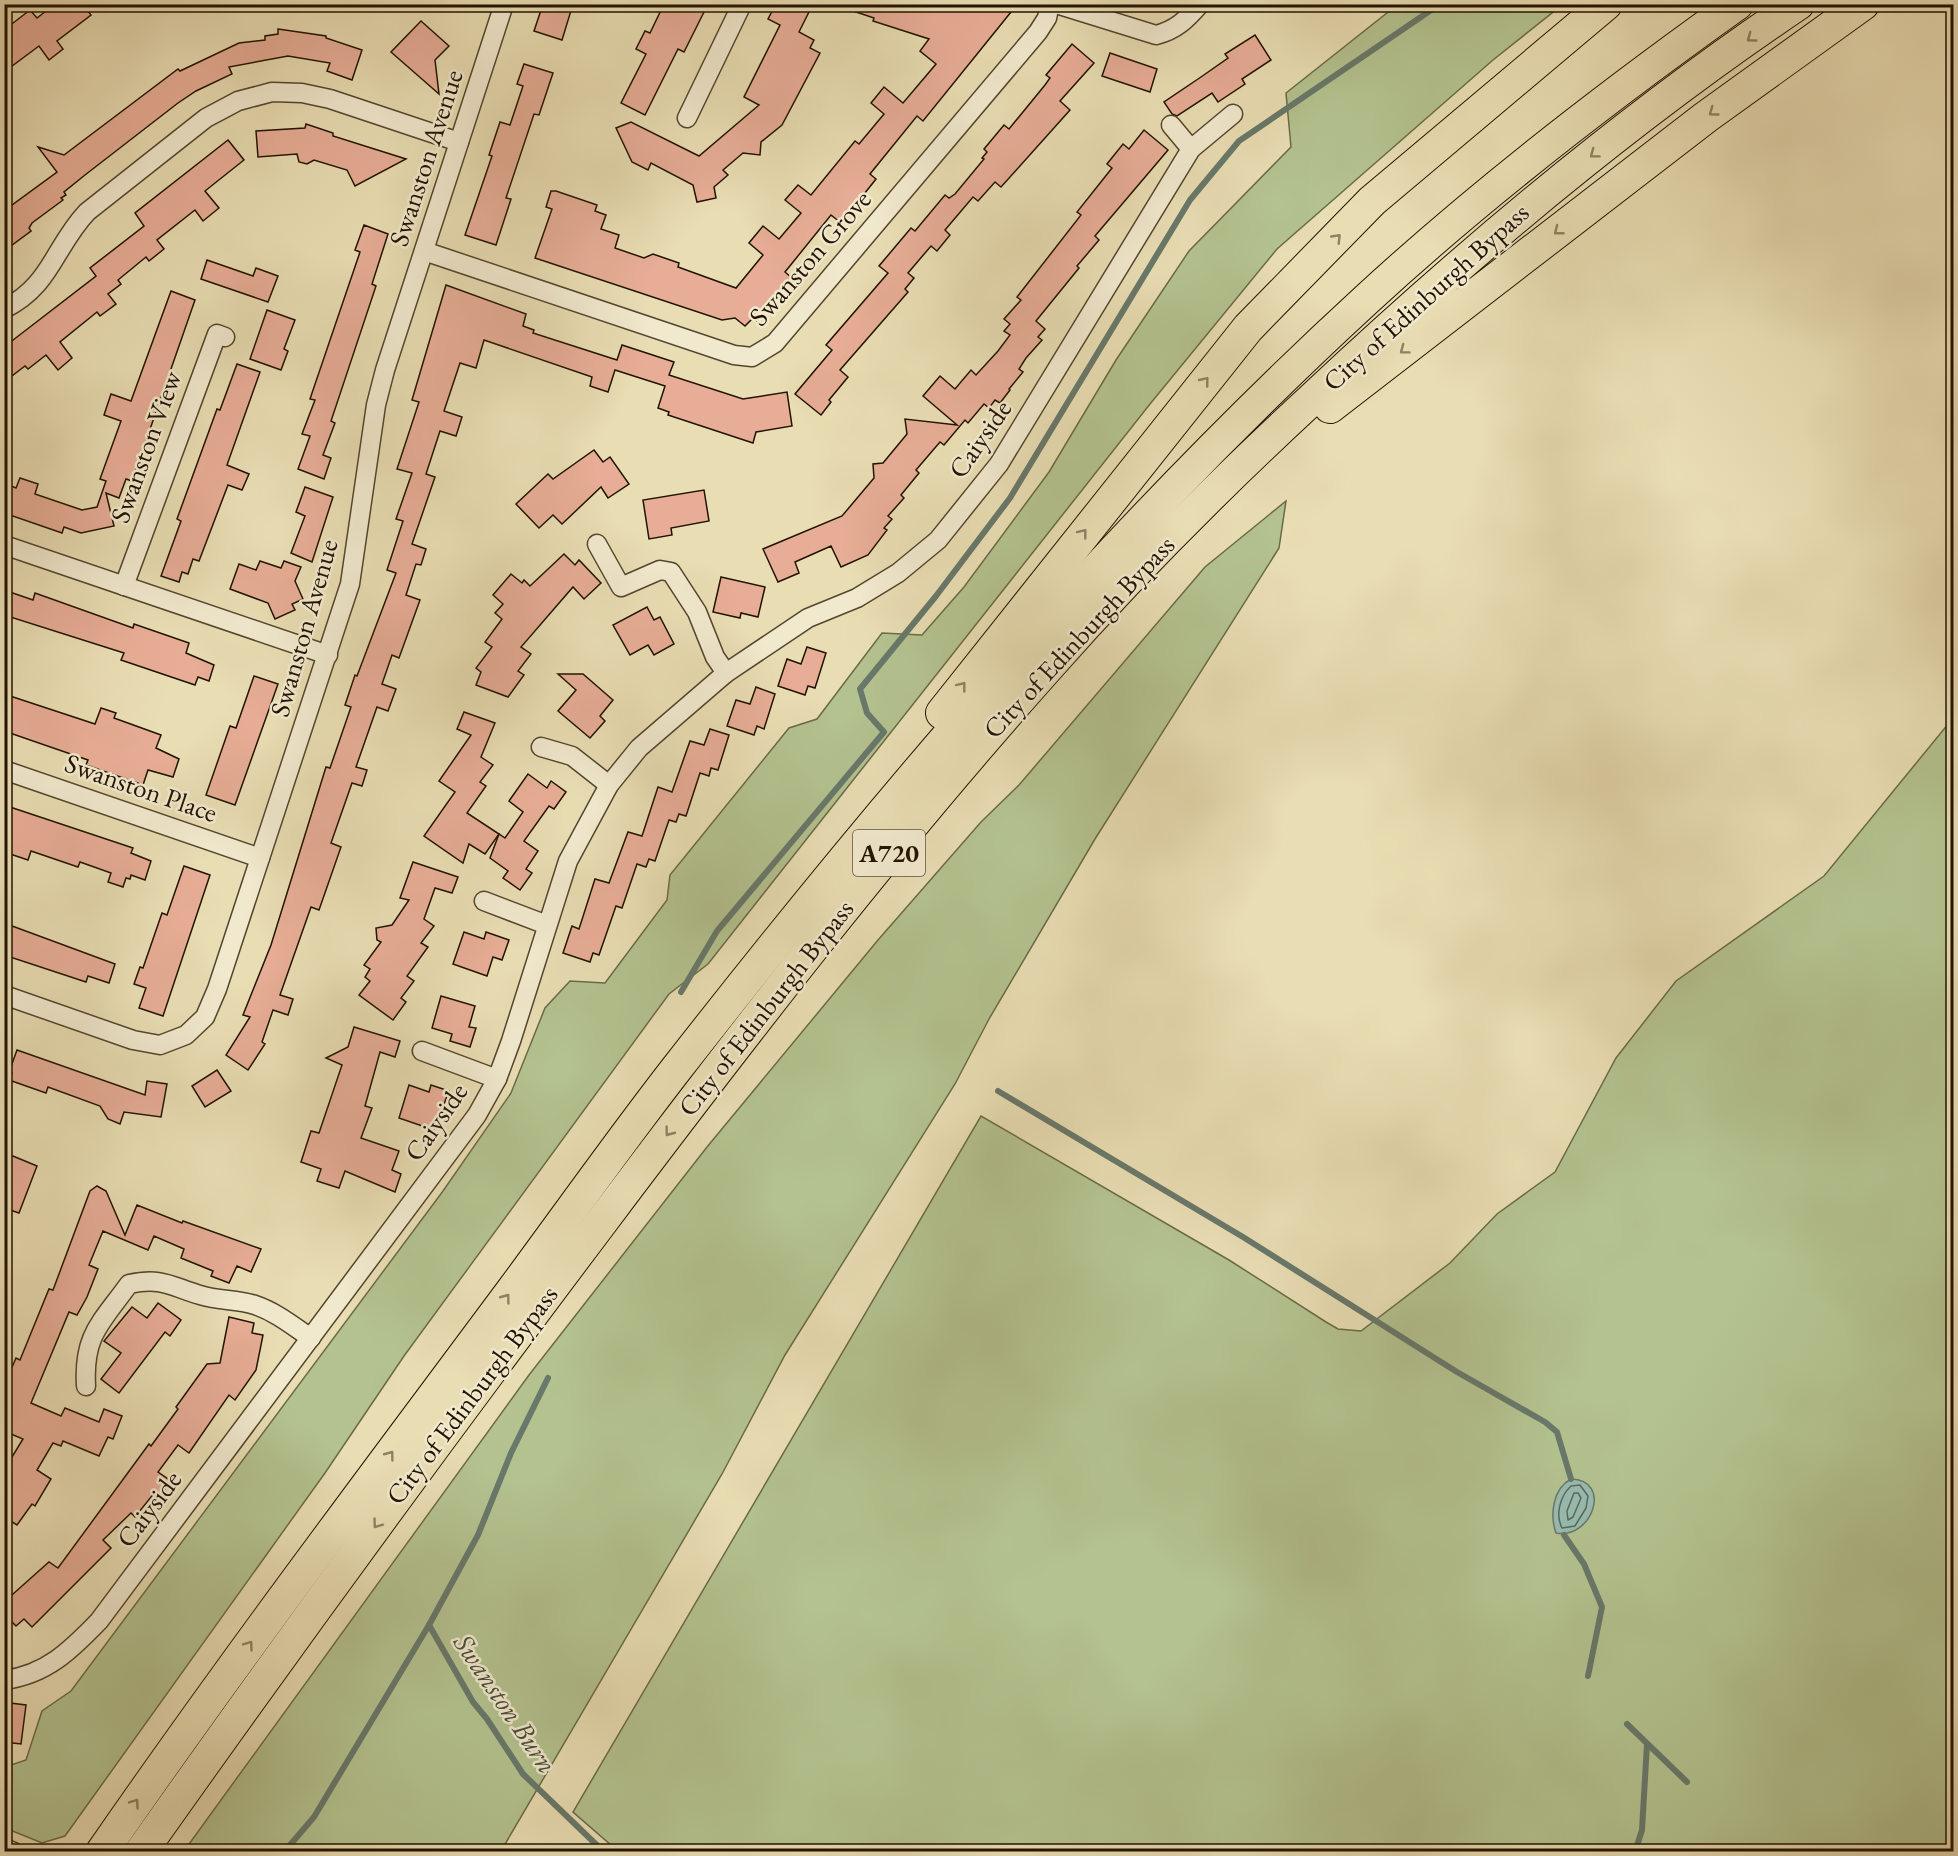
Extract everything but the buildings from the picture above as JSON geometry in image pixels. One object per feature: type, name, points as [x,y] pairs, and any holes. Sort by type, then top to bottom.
[{"type":"highway","points":[[676,1070],[810,879],[1248,328],[1372,201],[1606,4]]},
{"type":"highway","name":"City of Edinburgh Bypass","points":[[102,1851],[271,1614],[676,1070],[940,744],[1063,606],[1220,440],[1368,297],[1503,181],[1630,81],[1737,4]]},
{"type":"highway","name":"City of Edinburgh Bypass","points":[[141,1851],[385,1512],[582,1247],[859,891],[961,765],[1052,661],[1250,456],[1441,280],[1559,180],[1798,4]]},
{"type":"highway","points":[[859,891],[1170,558],[1285,446],[1338,400],[1706,117],[1863,4]]},
{"type":"street","name":"Swanston Avenue","points":[[4,995],[133,1040],[160,1045],[186,1035],[205,1017],[217,989],[350,584],[376,405],[504,4]]},
{"type":"street","points":[[687,118],[708,94],[742,4]]},
{"type":"street","name":"Swanston Grove","points":[[424,251],[734,355],[752,357],[775,343],[1023,50],[1047,18],[1050,4]]},
{"type":"street","points":[[1056,4],[1156,35],[1171,31],[1182,24],[1200,4]]},
{"type":"street","points":[[4,309],[21,300],[45,277],[72,227],[87,212],[206,118],[238,101],[272,92],[302,93],[459,142]]},
{"type":"street","name":"Caiyside","points":[[4,1680],[43,1670],[71,1651],[99,1621],[477,1115],[497,1080],[568,861],[609,785],[639,748],[726,673],[808,618],[857,597],[898,573],[938,540],[1012,445],[1168,183],[1191,149],[1233,114]]},
{"type":"street","points":[[1171,125],[1191,149]]},
{"type":"street","name":"Swanston View","points":[[124,586],[217,334],[225,337]]},
{"type":"street","points":[[597,544],[621,587],[660,570],[671,572],[697,612],[715,657],[726,673]]},
{"type":"street","points":[[4,545],[328,655]]},
{"type":"street","points":[[541,747],[572,756],[609,785]]},
{"type":"street","name":"Swanston Place","points":[[4,770],[260,858]]},
{"type":"street","points":[[484,901],[547,925]]},
{"type":"street","name":"Caiyside","points":[[422,1051],[497,1080]]},
{"type":"street","points":[[86,1386],[85,1361],[91,1336],[129,1284],[161,1281],[202,1296],[253,1304],[273,1312],[311,1338]]},
{"type":"street","points":[[4,1848],[14,1851]]},
{"type":"green space","points":[[1397,5],[1562,5],[1493,60],[1277,249],[1150,404],[708,964],[669,994],[404,1356],[325,1473],[65,1836],[42,1843],[5,1828],[5,1767],[26,1760],[42,1711],[71,1691],[443,1191],[511,1093],[545,1008],[570,981],[605,983],[667,900],[670,875],[789,728],[817,719],[882,633],[922,635],[964,587],[1049,472],[1116,360],[1189,251],[1291,147],[1286,93]]},
{"type":"green space","points":[[1286,501],[1279,548],[1095,839],[989,1019],[955,1084],[785,1355],[722,1474],[501,1851],[184,1851],[529,1375],[707,1147],[878,940],[981,822],[1019,785],[1205,567]]},
{"type":"green space","points":[[1953,718],[1953,1851],[619,1852],[573,1812],[981,1116],[1229,1260],[1338,1329],[1361,1331],[1450,1263],[1497,1214],[1555,1172],[1616,1058],[1676,981],[1824,876]]},
{"type":"water","points":[[1571,1479],[1584,1482],[1591,1489],[1594,1498],[1593,1509],[1588,1519],[1579,1528],[1569,1533],[1556,1533],[1553,1519],[1554,1503],[1560,1489]]},
{"type":"waterway","points":[[681,992],[717,931],[884,732],[867,713],[860,689],[936,596],[1010,498],[1190,200],[1239,141],[1440,4]]},
{"type":"waterway","points":[[998,1091],[1243,1237],[1457,1372],[1545,1422],[1557,1432],[1571,1479]]},
{"type":"waterway","name":"Swanston Burn","points":[[284,1852],[314,1817],[429,1625],[478,1535],[511,1453],[548,1378]]},
{"type":"waterway","points":[[1564,1535],[1584,1564],[1602,1607],[1588,1676]]},
{"type":"waterway","name":"Swanston Burn","points":[[429,1625],[473,1702],[487,1719],[523,1774],[604,1852]]},
{"type":"waterway","points":[[1627,1724],[1687,1782]]},
{"type":"waterway","points":[[1635,1852],[1642,1830],[1647,1744]]}]
